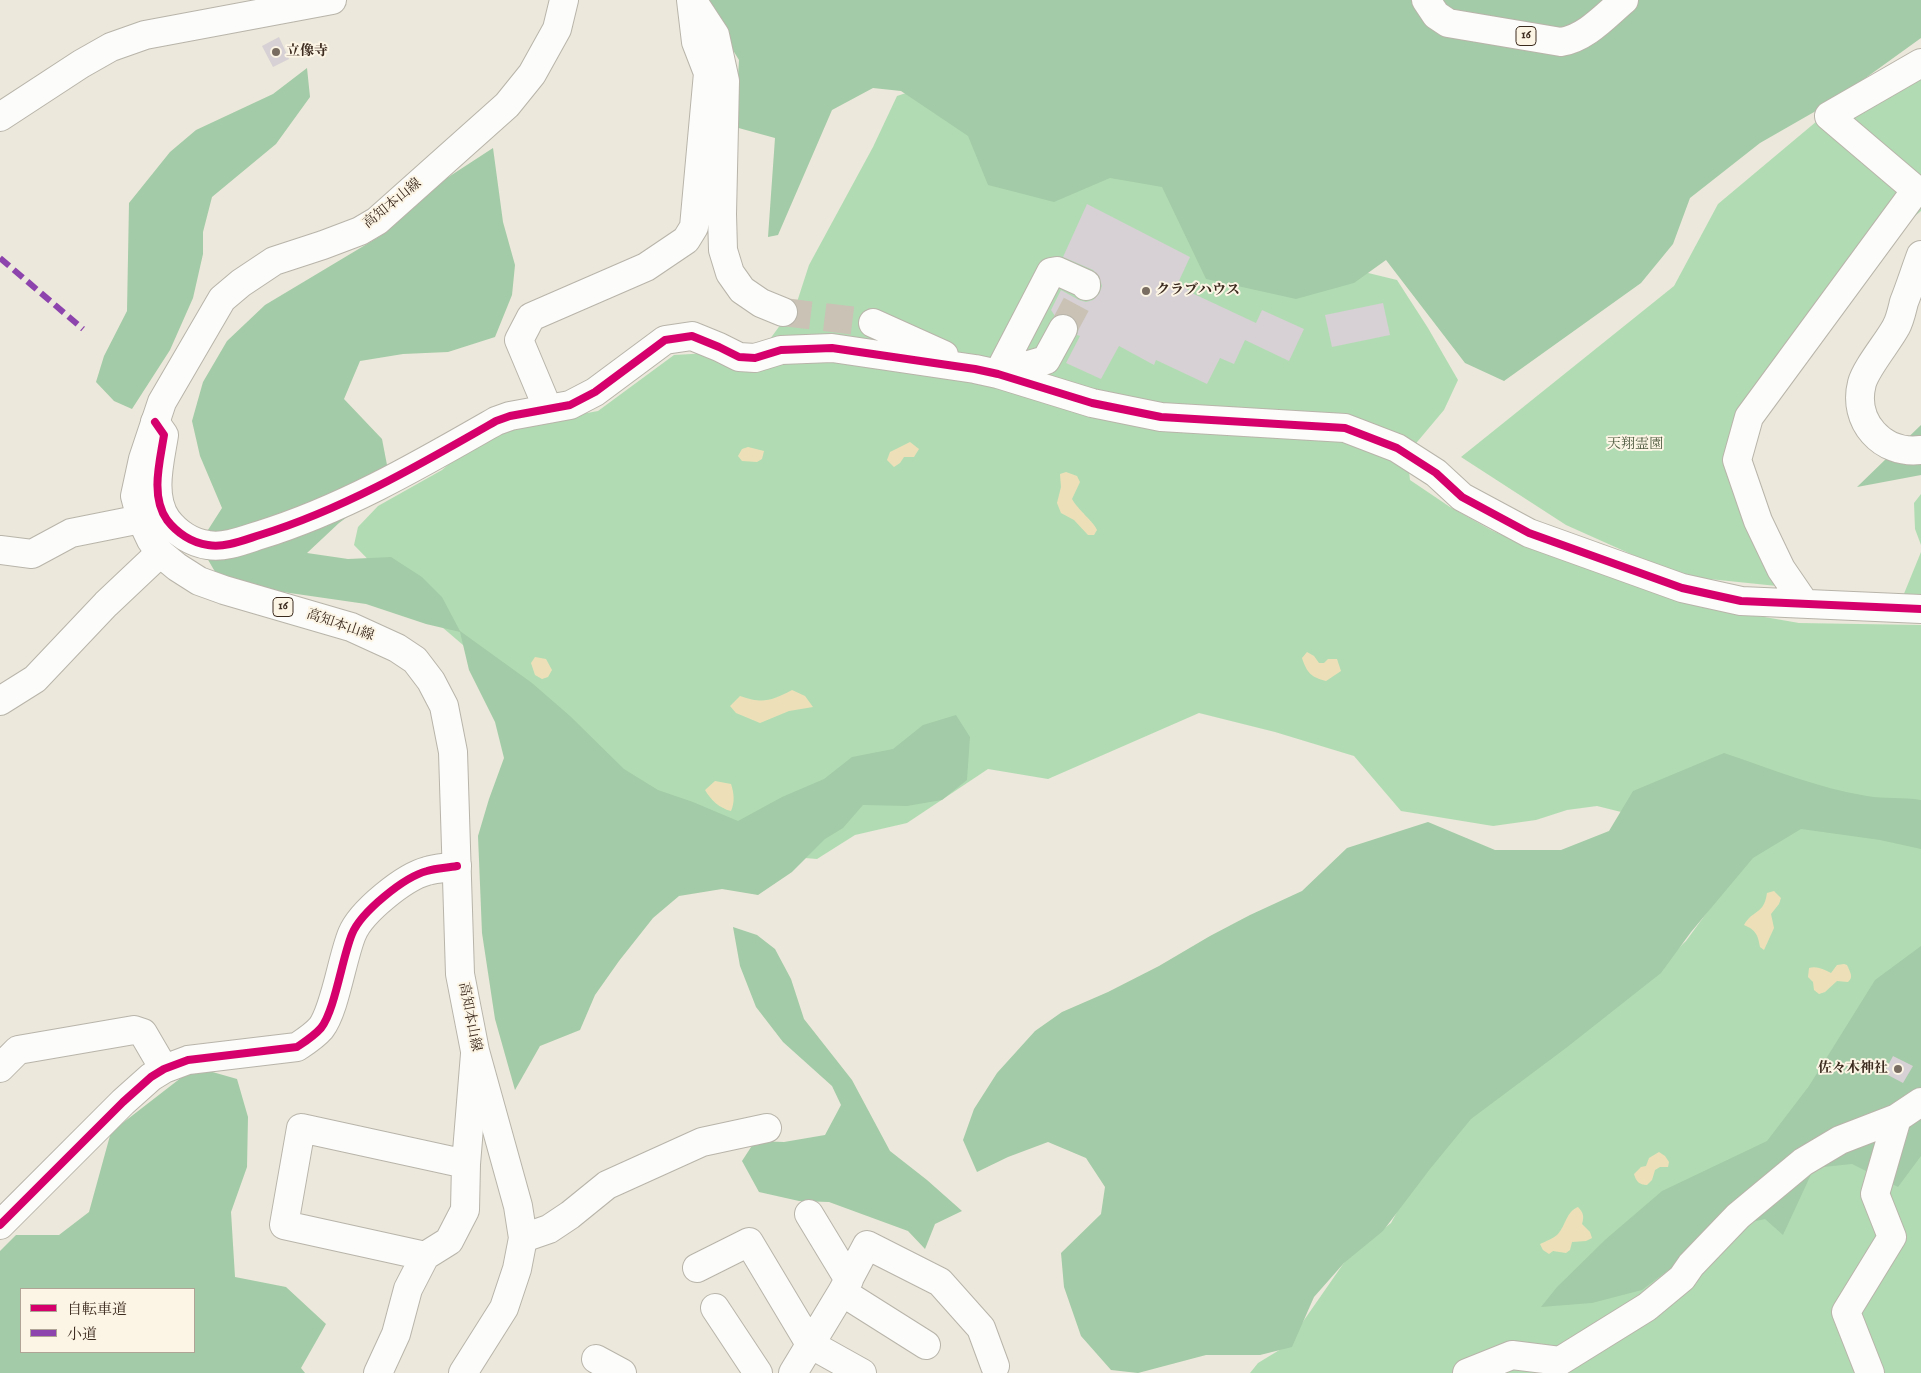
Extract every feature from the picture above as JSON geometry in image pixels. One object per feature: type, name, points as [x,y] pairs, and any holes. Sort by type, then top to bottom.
[{"type":"street","points":[[0,117],[82,64],[120,44],[145,35],[332,0]]},
{"type":"street","name":"高知本山線","points":[[463,1373],[504,1308],[517,1269],[523,1238],[518,1206],[475,1051],[460,974],[453,752],[444,706],[431,681],[415,660],[397,648],[352,627],[224,590],[199,580],[177,567],[160,553],[151,540],[141,520],[135,496],[143,458],[162,402],[222,299],[274,261],[323,246],[360,231],[384,215],[507,105],[532,74],[542,56],[557,28],[564,0]]},
{"type":"street","points":[[548,410],[519,340],[532,317],[646,267],[686,240],[694,227],[708,73],[696,42],[692,0]]},
{"type":"street","points":[[692,0],[715,35],[725,81],[722,214],[723,250],[725,257],[730,273],[742,290],[761,303],[783,312]]},
{"type":"street","name":"16","points":[[1426,0],[1436,15],[1448,23],[1561,42],[1572,40],[1582,35],[1624,0]]},
{"type":"street","points":[[1805,604],[1780,569],[1758,521],[1737,460],[1749,417],[1916,190],[1829,116],[1921,63]]},
{"type":"street","points":[[1921,256],[1896,327],[1862,381],[1860,402],[1868,427],[1887,445],[1904,450],[1921,450]]},
{"type":"street","points":[[987,371],[1030,315],[1051,272],[1057,270],[1086,284],[1086,286]]},
{"type":"street","points":[[155,422],[164,435],[158,478],[159,501],[166,519],[176,530],[190,540],[209,546],[236,543],[276,530],[407,472],[496,421],[510,416],[570,405],[595,392],[664,340],[692,336],[739,357],[755,358],[781,350],[832,348],[987,371],[1046,360],[1063,331],[1030,315]]},
{"type":"street","points":[[873,323],[987,371],[1092,403],[1161,417],[1345,428],[1397,448],[1436,473],[1462,497],[1529,533],[1682,588],[1741,601],[1921,609]]},
{"type":"street","points":[[0,550],[32,554],[71,533],[141,520]]},
{"type":"street","points":[[0,701],[35,678],[106,604],[160,553]]},
{"type":"street","points":[[0,1226],[123,1102],[151,1077],[164,1069],[188,1060],[297,1047],[310,1038],[322,1026],[330,1008],[353,932],[368,911],[395,888],[426,871],[457,866]]},
{"type":"street","points":[[0,1068],[18,1050],[134,1030],[144,1034],[164,1069]]},
{"type":"street","points":[[378,1373],[396,1334],[408,1289],[425,1256],[449,1242],[465,1210],[466,1164],[475,1051]]},
{"type":"street","points":[[1467,1373],[1512,1355],[1560,1367],[1647,1307],[1682,1278],[1691,1265],[1738,1216],[1803,1162],[1840,1140],[1897,1118],[1921,1102]]},
{"type":"street","points":[[1870,1373],[1846,1312],[1892,1237],[1875,1194],[1897,1118]]},
{"type":"street","points":[[425,1256],[284,1226],[301,1128],[466,1164]]},
{"type":"street","points":[[523,1238],[549,1228],[570,1216],[607,1185],[702,1142],[767,1128]]},
{"type":"street","points":[[809,1214],[845,1286],[926,1345]]},
{"type":"street","points":[[697,1268],[749,1242],[810,1344],[862,1373]]},
{"type":"street","points":[[793,1373],[867,1245],[940,1282],[981,1328],[995,1366]]},
{"type":"street","points":[[715,1308],[758,1373]]},
{"type":"street","points":[[596,1359],[622,1373]]},
{"type":"green space","points":[[702,0],[1921,0],[1921,38],[1835,100],[1760,143],[1690,198],[1673,244],[1641,283],[1504,381],[1465,363],[1386,260],[1354,283],[1296,299],[1206,279],[1162,187],[1110,178],[1054,202],[988,185],[968,136],[901,91],[873,88],[832,110],[778,235],[768,237],[775,138],[735,127],[739,60]]},
{"type":"green space","name":"天翔霊園","points":[[1921,51],[1921,211],[1909,221],[1759,420],[1730,478],[1777,586],[1680,576],[1566,525],[1461,457],[1674,286],[1718,204],[1817,121]]},
{"type":"green space","points":[[307,68],[310,97],[276,144],[212,197],[203,232],[203,254],[193,298],[170,350],[132,409],[114,401],[96,382],[104,356],[127,311],[129,203],[170,152],[196,130],[273,94]]},
{"type":"green space","points":[[921,88],[1119,174],[1163,177],[1360,271],[1397,280],[1458,380],[1444,410],[1407,454],[1410,480],[1450,507],[1491,530],[1527,546],[1736,612],[1799,623],[1921,625],[1921,1373],[1250,1373],[1258,1363],[1286,1346],[1348,1257],[1391,1223],[1411,1186],[1424,1154],[1630,995],[1686,941],[1727,885],[1706,833],[1597,806],[1567,810],[1536,820],[1493,826],[1401,811],[1354,756],[1275,732],[1199,713],[1048,779],[988,769],[907,823],[855,835],[817,859],[745,853],[707,845],[491,669],[393,585],[354,545],[358,527],[378,506],[442,470],[475,442],[505,421],[554,419],[598,411],[674,355],[762,350],[797,302],[809,265],[873,147],[897,96]]},
{"type":"green space","points":[[493,148],[503,222],[515,265],[512,295],[495,337],[448,352],[403,354],[360,361],[344,399],[382,439],[387,465],[374,497],[339,523],[307,553],[348,559],[391,557],[422,577],[442,597],[460,631],[532,683],[570,716],[624,769],[658,790],[738,821],[782,797],[824,779],[852,757],[893,749],[923,725],[956,715],[970,737],[967,780],[942,800],[907,806],[863,805],[843,828],[825,839],[792,872],[758,895],[722,889],[679,896],[653,918],[619,961],[595,995],[580,1030],[540,1046],[515,1090],[495,1019],[482,933],[478,836],[504,758],[495,722],[469,670],[460,632],[426,624],[366,604],[269,590],[218,577],[199,544],[222,508],[200,456],[192,421],[203,382],[227,341],[265,305],[382,235],[427,191]]},
{"type":"green space","points":[[1921,425],[1921,475],[1857,487]]},
{"type":"green space","points":[[1921,494],[1921,545],[1915,529],[1914,503]]},
{"type":"green space","points":[[1921,552],[1921,600],[1901,601]]},
{"type":"green space","points":[[1724,753],[1795,778],[1849,793],[1874,797],[1921,800],[1921,849],[1880,840],[1801,829],[1753,858],[1691,932],[1661,973],[1566,1048],[1471,1119],[1383,1231],[1344,1263],[1314,1297],[1292,1347],[1260,1355],[1206,1355],[1138,1373],[1111,1370],[1081,1336],[1064,1287],[1061,1253],[1101,1214],[1105,1187],[1086,1158],[1048,1142],[1008,1157],[977,1172],[963,1140],[974,1109],[997,1073],[1035,1031],[1062,1012],[1108,992],[1250,915],[1302,891],[1347,848],[1428,822],[1495,850],[1561,850],[1609,831],[1633,791]]},
{"type":"green space","points":[[733,927],[757,935],[775,949],[791,979],[804,1019],[852,1080],[890,1151],[962,1211],[935,1224],[925,1249],[908,1231],[829,1202],[799,1201],[759,1192],[742,1161],[755,1141],[784,1142],[825,1135],[841,1105],[832,1086],[783,1042],[756,1007],[740,966]]},
{"type":"green space","points":[[1921,946],[1921,1156],[1898,1187],[1852,1164],[1814,1168],[1783,1235],[1765,1219],[1724,1228],[1642,1290],[1592,1303],[1541,1307],[1557,1287],[1606,1239],[1662,1191],[1767,1141],[1809,1086],[1875,980]]},
{"type":"green space","points":[[195,1067],[237,1079],[248,1117],[247,1167],[231,1212],[235,1277],[286,1287],[326,1324],[301,1368],[305,1373],[0,1373],[0,1251],[16,1235],[59,1235],[89,1212],[111,1132]]},
{"type":"sand","points":[[910,442],[919,449],[914,457],[904,457],[894,467],[887,460],[890,452]]},
{"type":"sand","points":[[748,447],[764,451],[762,459],[757,462],[742,461],[738,456],[742,449]]},
{"type":"sand","points":[[1066,472],[1077,476],[1080,482],[1072,499],[1097,530],[1094,535],[1088,535],[1074,520],[1061,513],[1057,503],[1061,487],[1060,474]]},
{"type":"sand","points":[[1307,652],[1314,656],[1319,663],[1324,663],[1328,659],[1337,659],[1341,671],[1326,681],[1313,676],[1308,671],[1302,658]]},
{"type":"sand","points":[[535,657],[546,659],[552,670],[548,677],[542,679],[535,675],[531,663]]},
{"type":"sand","points":[[792,690],[805,696],[813,707],[789,711],[760,723],[736,713],[730,706],[740,696],[761,701],[778,697]]},
{"type":"sand","points":[[715,781],[731,784],[734,798],[731,811],[716,803],[705,790]]},
{"type":"sand","points":[[1774,891],[1781,898],[1771,914],[1774,928],[1764,950],[1760,947],[1756,933],[1744,925],[1751,916],[1761,909],[1766,900],[1767,893]]},
{"type":"sand","points":[[1837,965],[1847,965],[1851,974],[1848,982],[1837,981],[1825,992],[1819,994],[1814,990],[1813,982],[1808,977],[1809,968],[1823,969],[1831,973]]},
{"type":"sand","points":[[1659,1152],[1669,1162],[1668,1167],[1660,1167],[1655,1170],[1652,1180],[1647,1185],[1637,1181],[1634,1174],[1641,1167],[1646,1166],[1649,1158]]},
{"type":"sand","points":[[1578,1207],[1583,1215],[1582,1224],[1590,1232],[1592,1238],[1586,1241],[1572,1242],[1570,1250],[1566,1253],[1553,1251],[1549,1254],[1543,1250],[1540,1244],[1558,1234],[1571,1212]]},
{"type":"building","name":"立像寺","points":[[279,37],[289,59],[273,67],[262,46]]},
{"type":"building","name":"クラブハウス","points":[[1087,204],[1190,257],[1178,283],[1194,294],[1256,323],[1262,310],[1304,329],[1289,361],[1245,340],[1234,364],[1220,358],[1207,384],[1156,360],[1154,365],[1119,346],[1101,379],[1066,363],[1080,336],[1077,335],[1079,328],[1077,321],[1070,315],[1062,313],[1055,316],[1051,310],[1061,290],[1086,302],[1093,300],[1099,294],[1102,286],[1099,276],[1093,270],[1063,257]]},
{"type":"building","points":[[1383,303],[1390,335],[1332,347],[1325,315]]},
{"type":"building","name":"佐々木神社","points":[[1893,1056],[1913,1066],[1903,1083],[1884,1073]]},
{"type":"tunnel","points":[[1063,329],[1086,286]]},
{"type":"tunnel","points":[[783,312],[873,323]]},
{"type":"marked path","points":[[0,258],[83,329]]},
{"type":"cycle path","points":[[155,422],[164,435],[158,478],[159,500],[162,511],[171,525],[185,537],[202,544],[214,546],[241,541],[291,524],[352,499],[411,469],[496,421],[510,416],[570,405],[595,392],[665,340],[692,336],[739,357],[755,358],[781,350],[832,348],[975,369],[998,374],[1092,403],[1161,417],[1345,428],[1397,448],[1436,473],[1462,497],[1529,533],[1682,588],[1741,601],[1921,609]]},
{"type":"cycle path","points":[[0,1225],[123,1102],[151,1077],[164,1069],[188,1060],[297,1047],[313,1036],[326,1020],[352,934],[364,916],[384,896],[407,880],[431,870],[457,866]]},
{"type":"place","name":"立像寺","points":[[276,52]]},
{"type":"place","name":"クラブハウス","points":[[1146,291]]},
{"type":"place","name":"佐々木神社","points":[[1898,1069]]}]
